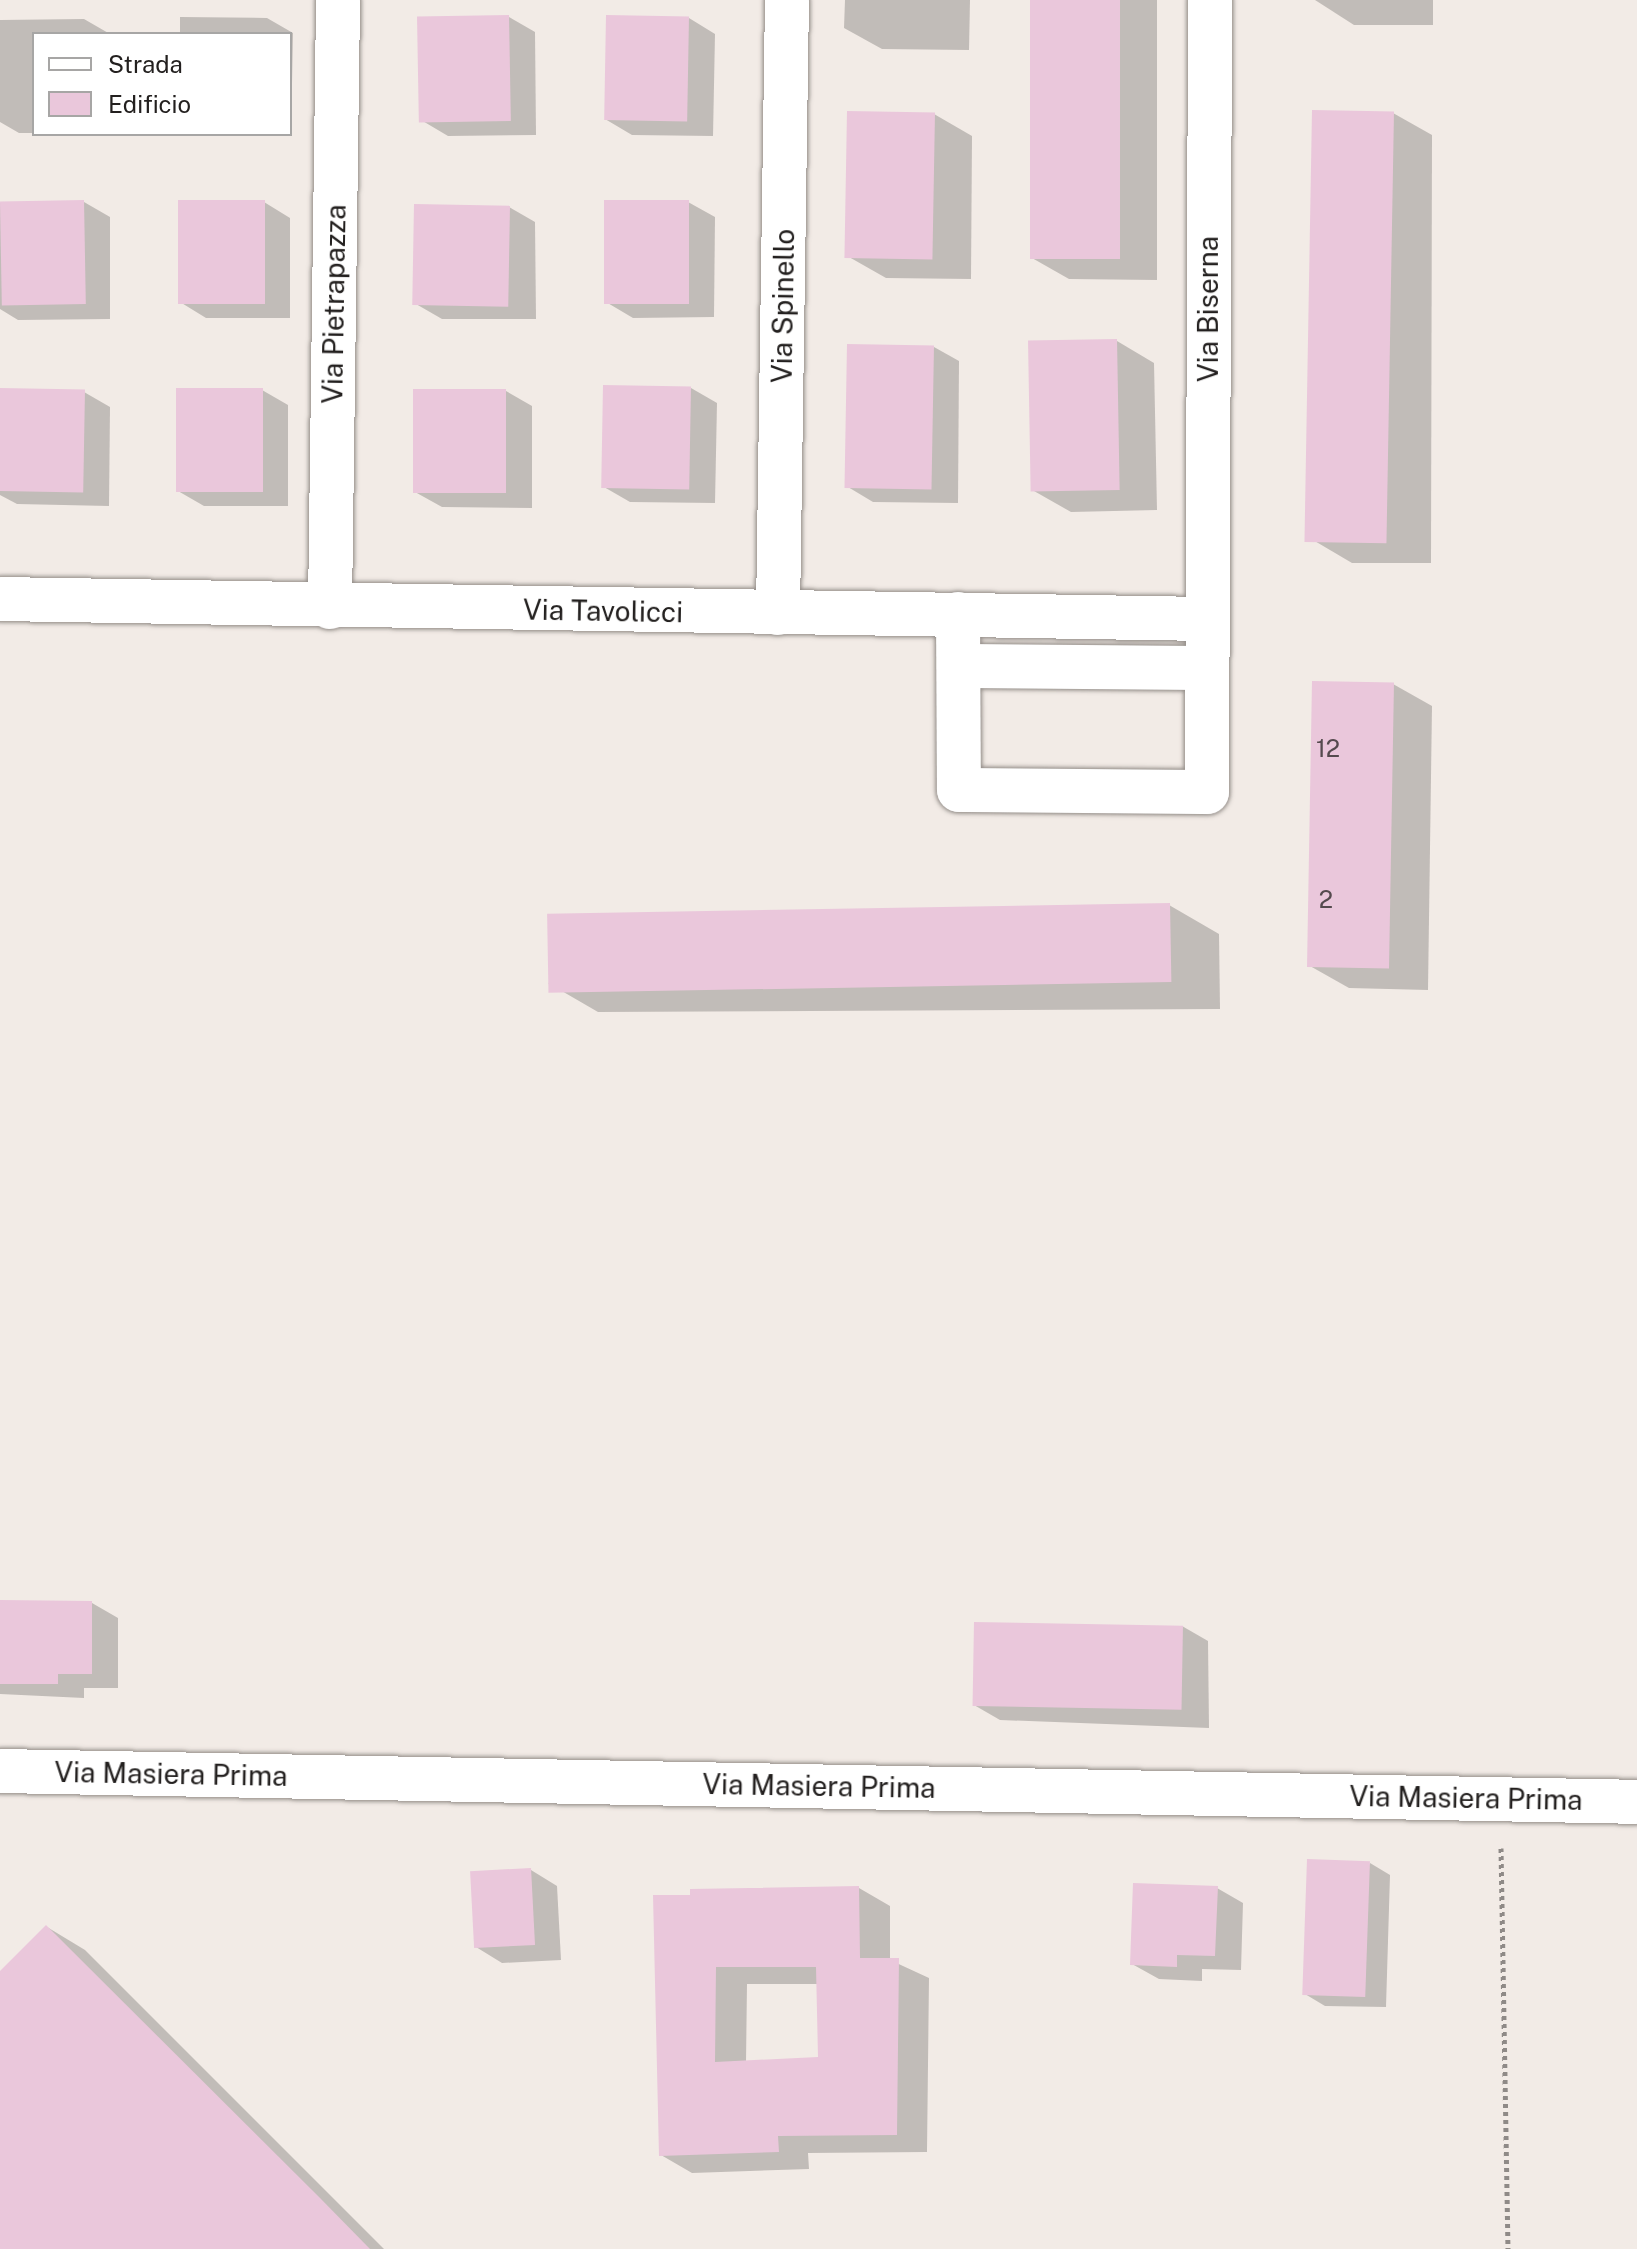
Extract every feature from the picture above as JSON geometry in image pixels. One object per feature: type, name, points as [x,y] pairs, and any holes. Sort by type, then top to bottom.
[{"type":"street","name":"Via Pietrapazza","points":[[330,607],[338,0]]},
{"type":"street","name":"Via Spinello","points":[[778,613],[787,0]]},
{"type":"street","name":"Via Biserna","points":[[960,666],[959,790],[1207,792],[1210,0]]},
{"type":"street","name":"Via Tavolicci","points":[[0,599],[330,607],[1206,619]]},
{"type":"street","points":[[958,614],[960,666],[1206,668]]},
{"type":"street","name":"Via Masiera Prima","points":[[0,1771],[1637,1802]]},
{"type":"path","points":[[1500,1799],[1508,2249]]},
{"type":"building","points":[[1030,0],[1120,0],[1120,259],[1030,259]]},
{"type":"building","points":[[509,15],[511,121],[419,123],[417,17]]},
{"type":"building","points":[[606,15],[689,16],[687,121],[604,120]]},
{"type":"building","points":[[1312,110],[1394,111],[1386,543],[1304,542]]},
{"type":"building","points":[[847,111],[935,113],[932,260],[844,258]]},
{"type":"building","points":[[84,200],[86,304],[2,305],[0,201]]},
{"type":"building","points":[[178,200],[265,200],[265,304],[178,304]]},
{"type":"building","points":[[604,200],[689,200],[689,304],[604,304]]},
{"type":"building","points":[[414,204],[510,206],[508,307],[412,305]]},
{"type":"building","points":[[1117,339],[1120,490],[1031,492],[1028,341]]},
{"type":"building","points":[[847,344],[934,346],[931,489],[844,488]]},
{"type":"building","points":[[603,385],[691,387],[689,490],[601,488]]},
{"type":"building","points":[[0,388],[85,389],[83,492],[0,491]]},
{"type":"building","points":[[176,388],[263,388],[263,492],[176,492]]},
{"type":"building","points":[[413,389],[506,389],[506,493],[413,493]]},
{"type":"building","points":[[1312,681],[1394,682],[1389,968],[1307,967]]},
{"type":"building","points":[[1170,903],[1171,982],[548,993],[547,914]]},
{"type":"building","points":[[0,1600],[92,1601],[92,1674],[58,1674],[58,1684],[0,1684]]},
{"type":"building","points":[[974,1622],[1183,1626],[1182,1710],[973,1706]]},
{"type":"building","points":[[1307,1859],[1370,1861],[1365,1997],[1302,1995]]},
{"type":"building","points":[[531,1868],[535,1945],[474,1948],[470,1871]]},
{"type":"building","points":[[1133,1883],[1218,1886],[1215,1956],[1177,1955],[1177,1967],[1130,1965]]},
{"type":"building","points":[[859,1886],[860,1958],[899,1958],[897,2135],[778,2136],[779,2152],[659,2156],[653,1895],[690,1895],[690,1889]],"holes":[[[716,1967],[816,1967],[818,2057],[715,2062]]]},
{"type":"building","points":[[46,1925],[370,2249],[0,2249],[0,1971]]}]
